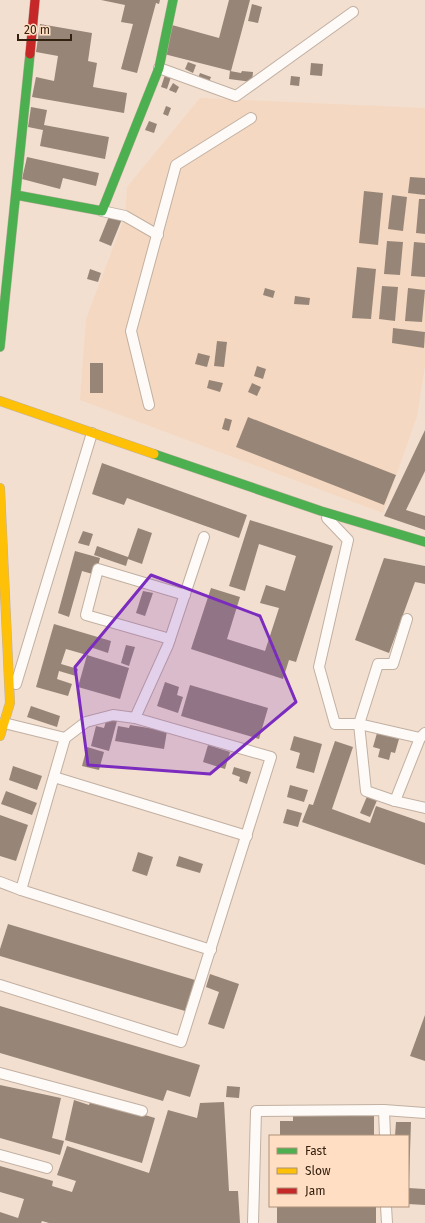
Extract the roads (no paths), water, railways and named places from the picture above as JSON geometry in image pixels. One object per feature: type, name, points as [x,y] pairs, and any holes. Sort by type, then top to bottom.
[{"type":"street","points":[[0,347],[35,0]]},
{"type":"street","points":[[16,195],[102,210],[159,68],[173,0]]},
{"type":"street","points":[[0,402],[320,511],[425,542]]},
{"type":"street","points":[[0,488],[10,703],[0,736]]},
{"type":"lane","points":[[159,68],[236,96],[353,12]]},
{"type":"lane","points":[[149,405],[132,331],[176,165],[251,118]]},
{"type":"lane","points":[[102,210],[124,216],[158,235]]},
{"type":"lane","points":[[10,703],[92,433]]},
{"type":"lane","points":[[320,511],[348,540],[319,667],[335,724],[359,724],[423,736],[395,801]]},
{"type":"lane","points":[[135,718],[170,639],[204,537]]},
{"type":"lane","points":[[170,639],[86,615],[98,569],[184,595]]},
{"type":"lane","points":[[407,619],[393,664],[378,664],[359,724],[366,791],[395,801],[425,808]]},
{"type":"lane","points":[[0,985],[181,1042],[272,757],[135,718],[113,715],[86,722],[65,738],[21,890]]},
{"type":"lane","points":[[4,723],[65,738]]},
{"type":"lane","points":[[54,776],[247,836]]},
{"type":"lane","points":[[0,882],[211,950]]},
{"type":"lane","points":[[0,1073],[142,1111]]},
{"type":"lane","points":[[253,1223],[256,1111],[384,1110],[425,1113]]},
{"type":"lane","points":[[384,1110],[385,1135]]},
{"type":"lane","points":[[0,1155],[47,1168]]},
{"type":"lane","points":[[386,1207],[387,1223]]}]
